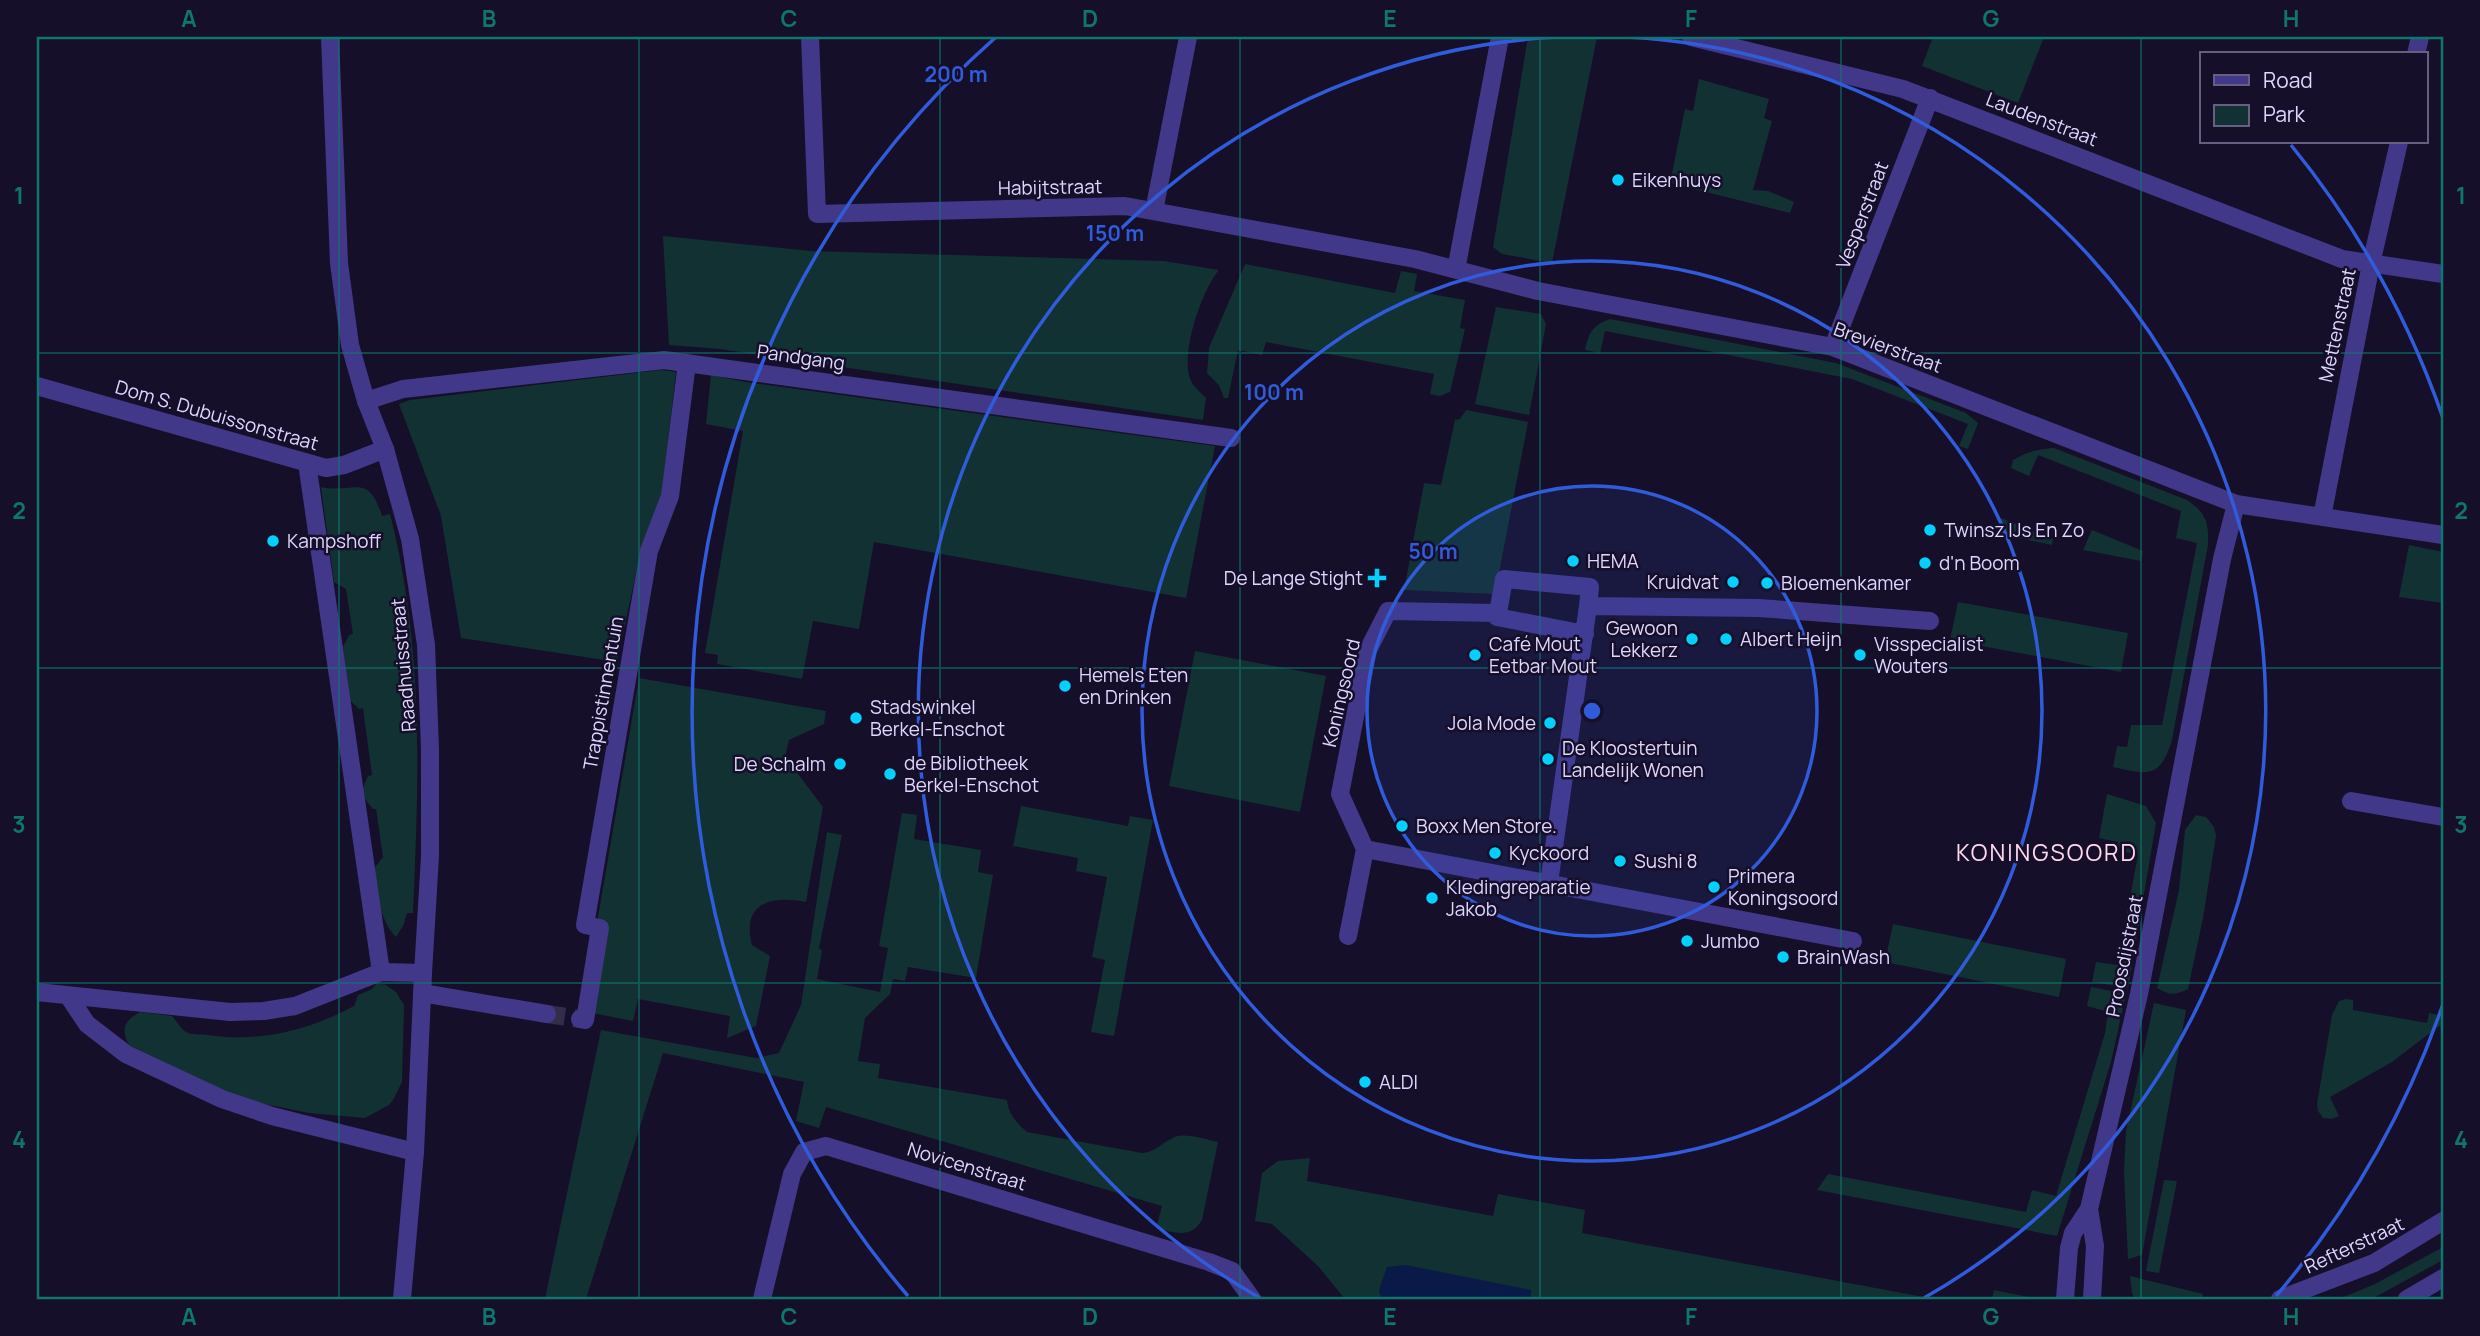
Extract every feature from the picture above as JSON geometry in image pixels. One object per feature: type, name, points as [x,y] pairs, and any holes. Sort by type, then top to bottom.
[{"type":"street","name":"Raadhuisstraat","points":[[330,37],[339,263],[351,345],[366,401],[385,449],[410,539],[426,645],[430,856],[415,1152],[402,1299]]},
{"type":"street","name":"Habijtstraat","points":[[810,37],[817,214],[1125,206],[1415,259],[1456,270]]},
{"type":"street","points":[[1154,211],[1188,37]]},
{"type":"street","points":[[1456,270],[1500,37]]},
{"type":"street","name":"Laudenstraat","points":[[1691,37],[1930,98],[2342,258],[2443,274]]},
{"type":"street","name":"Vesperstraat","points":[[1833,346],[1930,98]]},
{"type":"street","name":"Mettenstraat","points":[[2322,517],[2371,264],[2399,144]]},
{"type":"street","name":"Brevierstraat","points":[[1456,270],[1538,291],[1833,346],[2236,504],[2443,535]]},
{"type":"street","name":"Pandgang","points":[[366,401],[403,389],[664,360],[1231,438]]},
{"type":"street","name":"Trappistinnentuin","points":[[583,1019],[600,928],[585,925],[649,551],[670,496],[687,363]]},
{"type":"street","name":"Dom S. Dubuissonstraat","points":[[37,386],[326,468],[344,465],[385,449]]},
{"type":"street","points":[[307,463],[381,972]]},
{"type":"street","name":"Proosdijstraat","points":[[2065,1299],[2071,1241],[2073,1233],[2089,1209],[2139,994],[2222,559],[2236,504]]},
{"type":"street","points":[[1498,613],[1504,579],[1590,587],[1549,883]]},
{"type":"street","points":[[1588,606],[1759,608],[1930,621]]},
{"type":"street","name":"Koningsoord","points":[[1365,849],[1340,794],[1368,650],[1388,611],[1498,613],[1497,617],[1585,634]]},
{"type":"street","points":[[2351,801],[2443,817]]},
{"type":"street","points":[[1348,936],[1365,849],[1853,941]]},
{"type":"street","points":[[37,992],[230,1012],[264,1011],[295,1006],[381,972],[422,973]]},
{"type":"street","points":[[422,993],[547,1014]]},
{"type":"street","points":[[69,997],[87,1024],[126,1054],[222,1099],[272,1116],[415,1152]]},
{"type":"street","name":"Novicenstraat","points":[[762,1299],[792,1174],[803,1152],[826,1146],[1209,1262],[1232,1271],[1252,1299]]},
{"type":"street","name":"Proosdijstraat","points":[[2089,1209],[2095,1246],[2092,1299]]},
{"type":"street","name":"Refterstraat","points":[[2280,1299],[2374,1263],[2443,1221]]},
{"type":"street","points":[[2407,1299],[2443,1278]]},
{"type":"green space","points":[[1528,37],[1597,37],[1552,263],[1502,254],[1493,247]]},
{"type":"green space","points":[[1933,37],[2044,37],[2018,103],[1922,66]]},
{"type":"green space","points":[[1699,79],[1769,99],[1764,118],[1772,121],[1753,190],[1768,191],[1794,202],[1790,213],[1670,183],[1685,109],[1693,111]]},
{"type":"green space","points":[[663,236],[811,251],[1164,261],[1219,270],[1212,279],[1194,323],[1188,356],[1191,381],[1206,398],[1203,420],[720,349],[669,345]]},
{"type":"green space","points":[[1245,264],[1395,293],[1401,271],[1417,274],[1414,291],[1465,300],[1460,328],[1465,329],[1450,392],[1440,396],[1430,394],[1434,374],[1266,342],[1262,355],[1238,350],[1228,398],[1224,398],[1219,385],[1207,373],[1209,348]]},
{"type":"green space","points":[[1496,307],[1541,314],[1546,324],[1529,415],[1475,404]]},
{"type":"green space","points":[[1610,319],[1836,363],[1966,413],[1978,423],[1968,449],[1959,446],[1968,424],[1852,379],[1605,331],[1600,353],[1585,350],[1593,330]]},
{"type":"green space","points":[[661,370],[676,372],[662,492],[640,554],[617,662],[461,638],[441,516],[399,404],[410,400]]},
{"type":"green space","points":[[711,375],[745,382],[1215,446],[1186,598],[874,542],[859,629],[813,621],[802,679],[717,664],[718,655],[705,653],[743,431],[706,424]]},
{"type":"green space","points":[[1466,410],[1528,422],[1495,594],[1404,590],[1424,483],[1441,485],[1455,420],[1460,419]]},
{"type":"green space","points":[[2054,448],[2187,500],[2198,509],[2207,524],[2208,545],[2172,740],[2162,762],[2151,771],[2113,767],[2117,746],[2127,747],[2131,725],[2162,725],[2197,543],[2176,538],[2181,511],[2038,455],[2029,476],[2011,468],[2013,460],[2023,455]]},
{"type":"green space","points":[[321,487],[359,487],[371,493],[382,516],[390,514],[401,564],[414,663],[417,812],[413,913],[407,913],[396,937],[382,914],[373,870],[383,857],[376,809],[373,809],[363,794],[368,776],[372,775],[363,708],[359,709],[350,700],[343,647],[349,635],[353,634],[346,589],[334,582]]},
{"type":"green space","points":[[2001,518],[2053,539],[2052,545],[1995,533]]},
{"type":"green space","points":[[2092,530],[2143,551],[2141,561],[2083,550]]},
{"type":"green space","points":[[2409,545],[2443,552],[2443,603],[2399,597]]},
{"type":"green space","points":[[1958,602],[2128,633],[2121,672],[1950,640]]},
{"type":"green space","points":[[1195,651],[1326,676],[1300,812],[1169,786]]},
{"type":"green space","points":[[639,678],[826,711],[824,724],[789,740],[785,757],[823,807],[806,902],[771,901],[755,911],[751,919],[752,945],[770,956],[756,1026],[727,1038],[730,1016],[638,999],[633,1021],[592,1013],[597,923]]},
{"type":"green space","points":[[2107,794],[2146,806],[2156,823],[2128,988],[2092,982],[2096,962],[2117,965],[2138,855],[2117,850],[2118,842],[2099,838]]},
{"type":"green space","points":[[1021,806],[1128,826],[1130,816],[1153,820],[1114,1036],[1091,1032],[1105,960],[1092,957],[1107,877],[1076,871],[1078,858],[1013,846]]},
{"type":"green space","points":[[902,813],[917,815],[914,839],[981,850],[978,872],[993,875],[976,978],[908,967],[905,981],[893,979],[890,994],[865,1018],[858,1061],[880,1064],[878,1078],[1007,1100],[1011,1114],[1027,1132],[1142,1153],[1178,1136],[1193,1136],[1218,1142],[1202,1220],[1198,1226],[1182,1233],[1156,1228],[1162,1206],[826,1107],[819,1128],[796,1121],[804,1082],[663,1053],[586,1299],[545,1299],[601,1030],[756,1058],[779,1053],[801,1005],[827,832],[842,835],[819,948],[822,951],[817,979],[880,992],[888,948],[879,946]]},
{"type":"green space","points":[[2196,815],[2206,817],[2214,827],[2216,836],[2188,989],[2172,994],[2157,988],[2179,890],[2185,830]]},
{"type":"green space","points":[[1893,924],[2066,959],[2059,997],[1885,962]]},
{"type":"green space","points":[[377,983],[396,992],[404,1005],[402,1082],[389,1105],[365,1118],[309,1113],[230,1094],[129,1045],[125,1034],[128,1022],[140,1012],[172,1016],[184,1031],[191,1034],[265,1036],[320,1022],[354,1006],[358,995],[372,989]]},
{"type":"green space","points":[[2091,987],[2126,994],[2111,1062],[2057,1236],[1817,1190],[1828,1174],[2026,1212],[2032,1190],[2056,1196],[2105,1033],[2108,1012],[2087,1006]]},
{"type":"green space","points":[[2353,1000],[2353,1010],[2427,1023],[2429,1013],[2443,1016],[2443,1030],[2439,1026],[2392,1062],[2330,1097],[2339,1116],[2332,1119],[2323,1118],[2317,1104],[2332,1015],[2339,1001]]},
{"type":"green space","points":[[2154,1003],[2186,1010],[2142,1255],[2128,1259],[2124,1172],[2126,1131]]},
{"type":"green space","points":[[1310,1158],[1307,1181],[1493,1216],[1498,1194],[1585,1210],[1582,1233],[1934,1299],[1530,1299],[1531,1290],[1379,1290],[1382,1299],[1345,1299],[1318,1266],[1272,1224],[1255,1221],[1262,1173],[1278,1161]]},
{"type":"green space","points":[[2164,1180],[2177,1181],[2159,1273],[2146,1271]]},
{"type":"green space","points":[[2443,1247],[2443,1260],[2379,1295],[2369,1299],[2339,1299],[2375,1284]]},
{"type":"green space","points":[[2130,1276],[2203,1294],[2202,1299],[2135,1299]]},
{"type":"green space","points":[[1994,1290],[2038,1299],[1992,1299]]},
{"type":"water","points":[[1406,1265],[1531,1290],[1530,1299],[1382,1299],[1379,1290],[1387,1267]]},
{"type":"tunnel","points":[[547,1014],[580,1019]]},
{"type":"place","name":"Eikenhuys","points":[[1618,180]]},
{"type":"place","name":"Twinsz IJs En Zo","points":[[1930,530]]},
{"type":"place","name":"Kampshoff","points":[[273,541]]},
{"type":"place","name":"HEMA","points":[[1573,561]]},
{"type":"place","name":"d'n Boom","points":[[1925,563]]},
{"type":"place","name":"De Lange Stight","points":[[1377,578]]},
{"type":"place","name":"Kruidvat","points":[[1733,582]]},
{"type":"place","name":"Bloemenkamer","points":[[1767,583]]},
{"type":"place","name":"Gewoon Lekkerz","points":[[1692,639]]},
{"type":"place","name":"Albert Heijn","points":[[1726,639]]},
{"type":"place","name":"Café Mout Eetbar Mout","points":[[1475,655]]},
{"type":"place","name":"Visspecialist Wouters","points":[[1860,655]]},
{"type":"place","name":"Hemels Eten en Drinken","points":[[1065,686]]},
{"type":"place","name":"Stadswinkel Berkel-Enschot","points":[[856,718]]},
{"type":"place","name":"Jola Mode","points":[[1550,723]]},
{"type":"place","name":"De Kloostertuin Landelijk Wonen","points":[[1548,759]]},
{"type":"place","name":"De Schalm","points":[[840,764]]},
{"type":"place","name":"de Bibliotheek Berkel-Enschot","points":[[890,774]]},
{"type":"place","name":"Boxx Men Store.","points":[[1402,826]]},
{"type":"place","name":"Kyckoord","points":[[1495,853]]},
{"type":"place","name":"Sushi 8","points":[[1620,861]]},
{"type":"place","name":"Primera Koningsoord","points":[[1714,887]]},
{"type":"place","name":"Kledingreparatie Jakob","points":[[1432,898]]},
{"type":"place","name":"Jumbo","points":[[1687,941]]},
{"type":"place","name":"BrainWash","points":[[1783,957]]},
{"type":"place","name":"ALDI","points":[[1365,1082]]},
{"type":"district","name":"KONINGSOORD","points":[[2047,853]]}]
